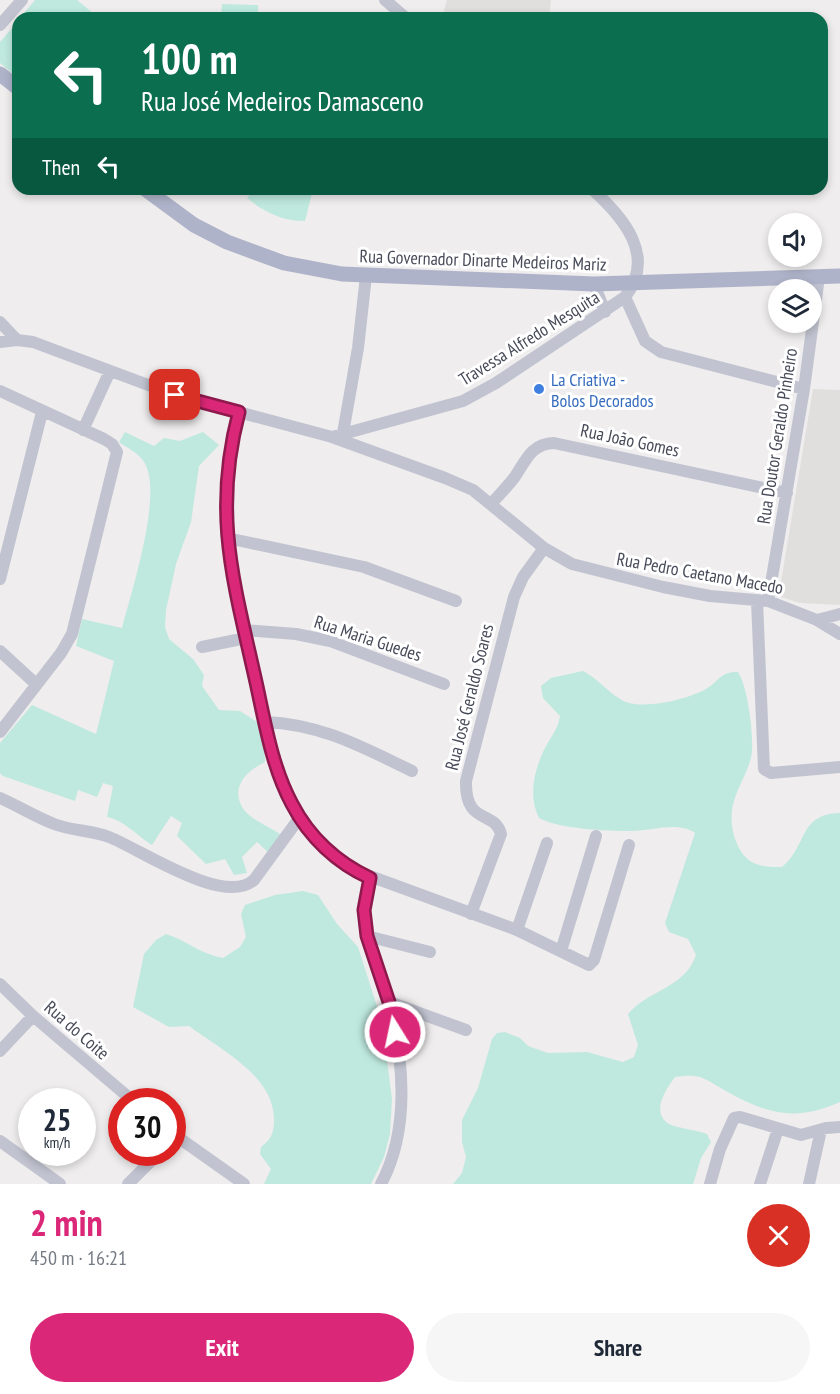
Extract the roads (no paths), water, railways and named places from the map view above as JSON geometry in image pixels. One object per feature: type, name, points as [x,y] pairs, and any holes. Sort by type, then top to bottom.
[{"type":"main road","points":[[0,74],[12,83]]},
{"type":"main road","name":"Rua Governador Dinarte Medeiros Mariz","points":[[153,195],[194,225],[245,250],[284,263],[366,276],[594,284],[840,276]]},
{"type":"street","points":[[0,25],[22,0]]},
{"type":"street","points":[[385,0],[399,12]]},
{"type":"street","points":[[599,195],[613,208],[631,233],[635,245],[635,284]]},
{"type":"street","points":[[337,435],[358,348],[366,276]]},
{"type":"street","name":"Rua Doutor Geraldo Pinheiro","points":[[819,277],[787,493],[762,601],[764,769],[771,773],[840,767]]},
{"type":"street","points":[[594,284],[605,312]]},
{"type":"street","name":"Travessa Alfredo Mesquita","points":[[337,435],[430,412],[463,401],[605,312],[625,297],[635,284]]},
{"type":"street","points":[[625,297],[645,341],[661,352],[804,389]]},
{"type":"street","points":[[0,322],[17,340]]},
{"type":"street","points":[[0,342],[17,340]]},
{"type":"street","name":"Rua Pedro Caetano Macedo","points":[[17,340],[50,348],[175,395],[337,435],[445,478],[473,490],[492,503],[544,548],[572,564],[593,572],[710,596],[762,601],[817,620],[840,634]]},
{"type":"street","points":[[83,430],[110,371]]},
{"type":"street","points":[[0,391],[112,444],[117,454],[72,634],[61,653],[0,732]]},
{"type":"street","points":[[0,579],[42,412]]},
{"type":"street","points":[[239,412],[229,451],[226,481],[227,538],[245,634],[280,779],[300,817],[338,860],[370,878],[517,930],[589,965],[594,960],[629,845]]},
{"type":"street","name":"Rua João Gomes","points":[[492,503],[515,476],[529,452],[538,446],[554,443],[787,493]]},
{"type":"street","points":[[227,538],[364,567],[456,601]]},
{"type":"street","name":"Rua José Geraldo Soares","points":[[471,914],[501,834],[497,826],[469,807],[466,800],[466,782],[514,597],[523,577],[544,548]]},
{"type":"street","points":[[817,620],[840,614]]},
{"type":"street","name":"Rua Maria Guedes","points":[[202,647],[245,634],[296,634],[330,641],[444,684]]},
{"type":"street","points":[[0,651],[36,684]]},
{"type":"street","points":[[265,722],[294,723],[332,734],[411,771]]},
{"type":"street","points":[[0,798],[56,825],[107,836],[199,880],[235,887],[246,886],[254,880],[300,817]]},
{"type":"street","points":[[561,951],[596,836]]},
{"type":"street","points":[[517,930],[547,843]]},
{"type":"street","points":[[370,878],[364,910],[367,936],[389,1002],[399,1067],[400,1121],[394,1153],[381,1184]]},
{"type":"street","points":[[367,936],[429,952]]},
{"type":"street","name":"Rua do Coite","points":[[0,984],[33,1016],[118,1088]]},
{"type":"street","points":[[389,1002],[466,1030]]},
{"type":"street","points":[[0,1051],[33,1016]]},
{"type":"street","points":[[710,1184],[720,1149],[734,1118],[740,1117],[801,1136],[840,1127]]},
{"type":"street","points":[[760,1184],[778,1129]]},
{"type":"street","points":[[809,1184],[821,1130]]},
{"type":"street","points":[[0,1141],[60,1184]]},
{"type":"street","points":[[186,1144],[244,1184]]},
{"type":"street","points":[[128,1184],[146,1166]]},
{"type":"place","name":"La Criativa - Bolos Decorados","points":[[539,389]]}]
